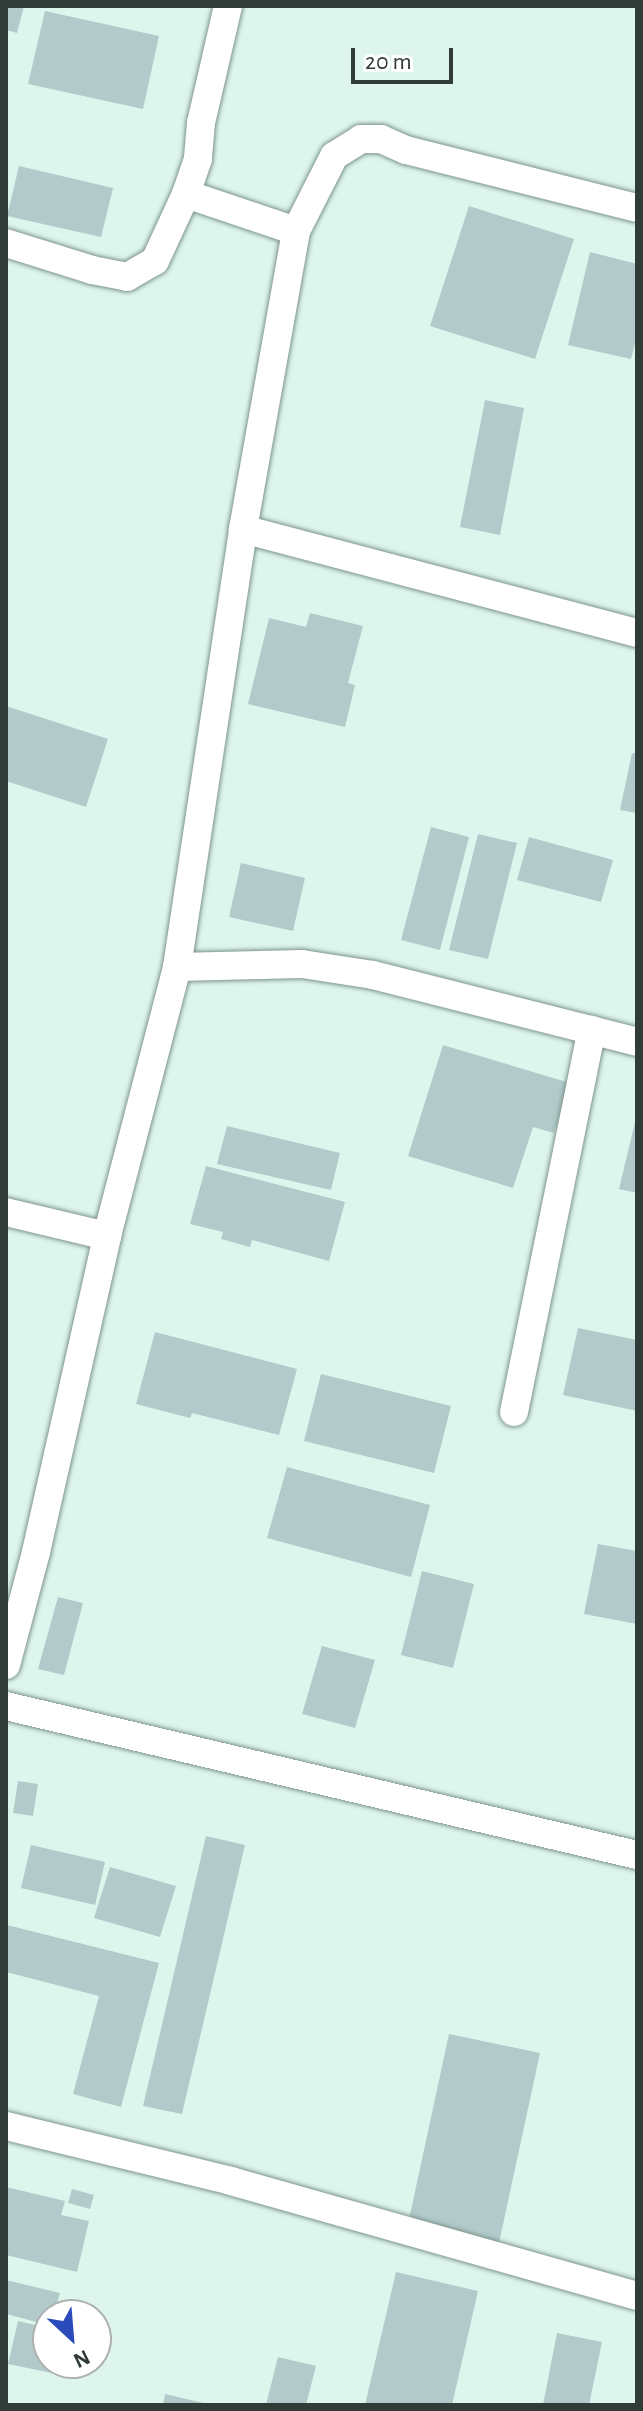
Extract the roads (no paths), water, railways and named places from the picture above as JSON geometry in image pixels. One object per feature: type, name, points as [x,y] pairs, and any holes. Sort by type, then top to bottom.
[{"type":"street","points":[[6,243],[127,277],[155,261],[186,194],[198,159],[201,123],[228,6]]},
{"type":"street","points":[[6,1665],[36,1552],[107,1236],[177,967],[243,529],[296,231],[334,156],[361,139],[381,139],[406,150],[637,208]]},
{"type":"street","points":[[186,194],[296,231]]},
{"type":"street","points":[[243,529],[637,633]]},
{"type":"street","points":[[177,967],[302,964],[345,970],[637,1042]]},
{"type":"street","points":[[514,1412],[592,1030]]},
{"type":"street","points":[[6,1212],[107,1236]]},
{"type":"street","points":[[6,1706],[637,1855]]},
{"type":"street","points":[[6,2126],[231,2181],[637,2296]]}]
